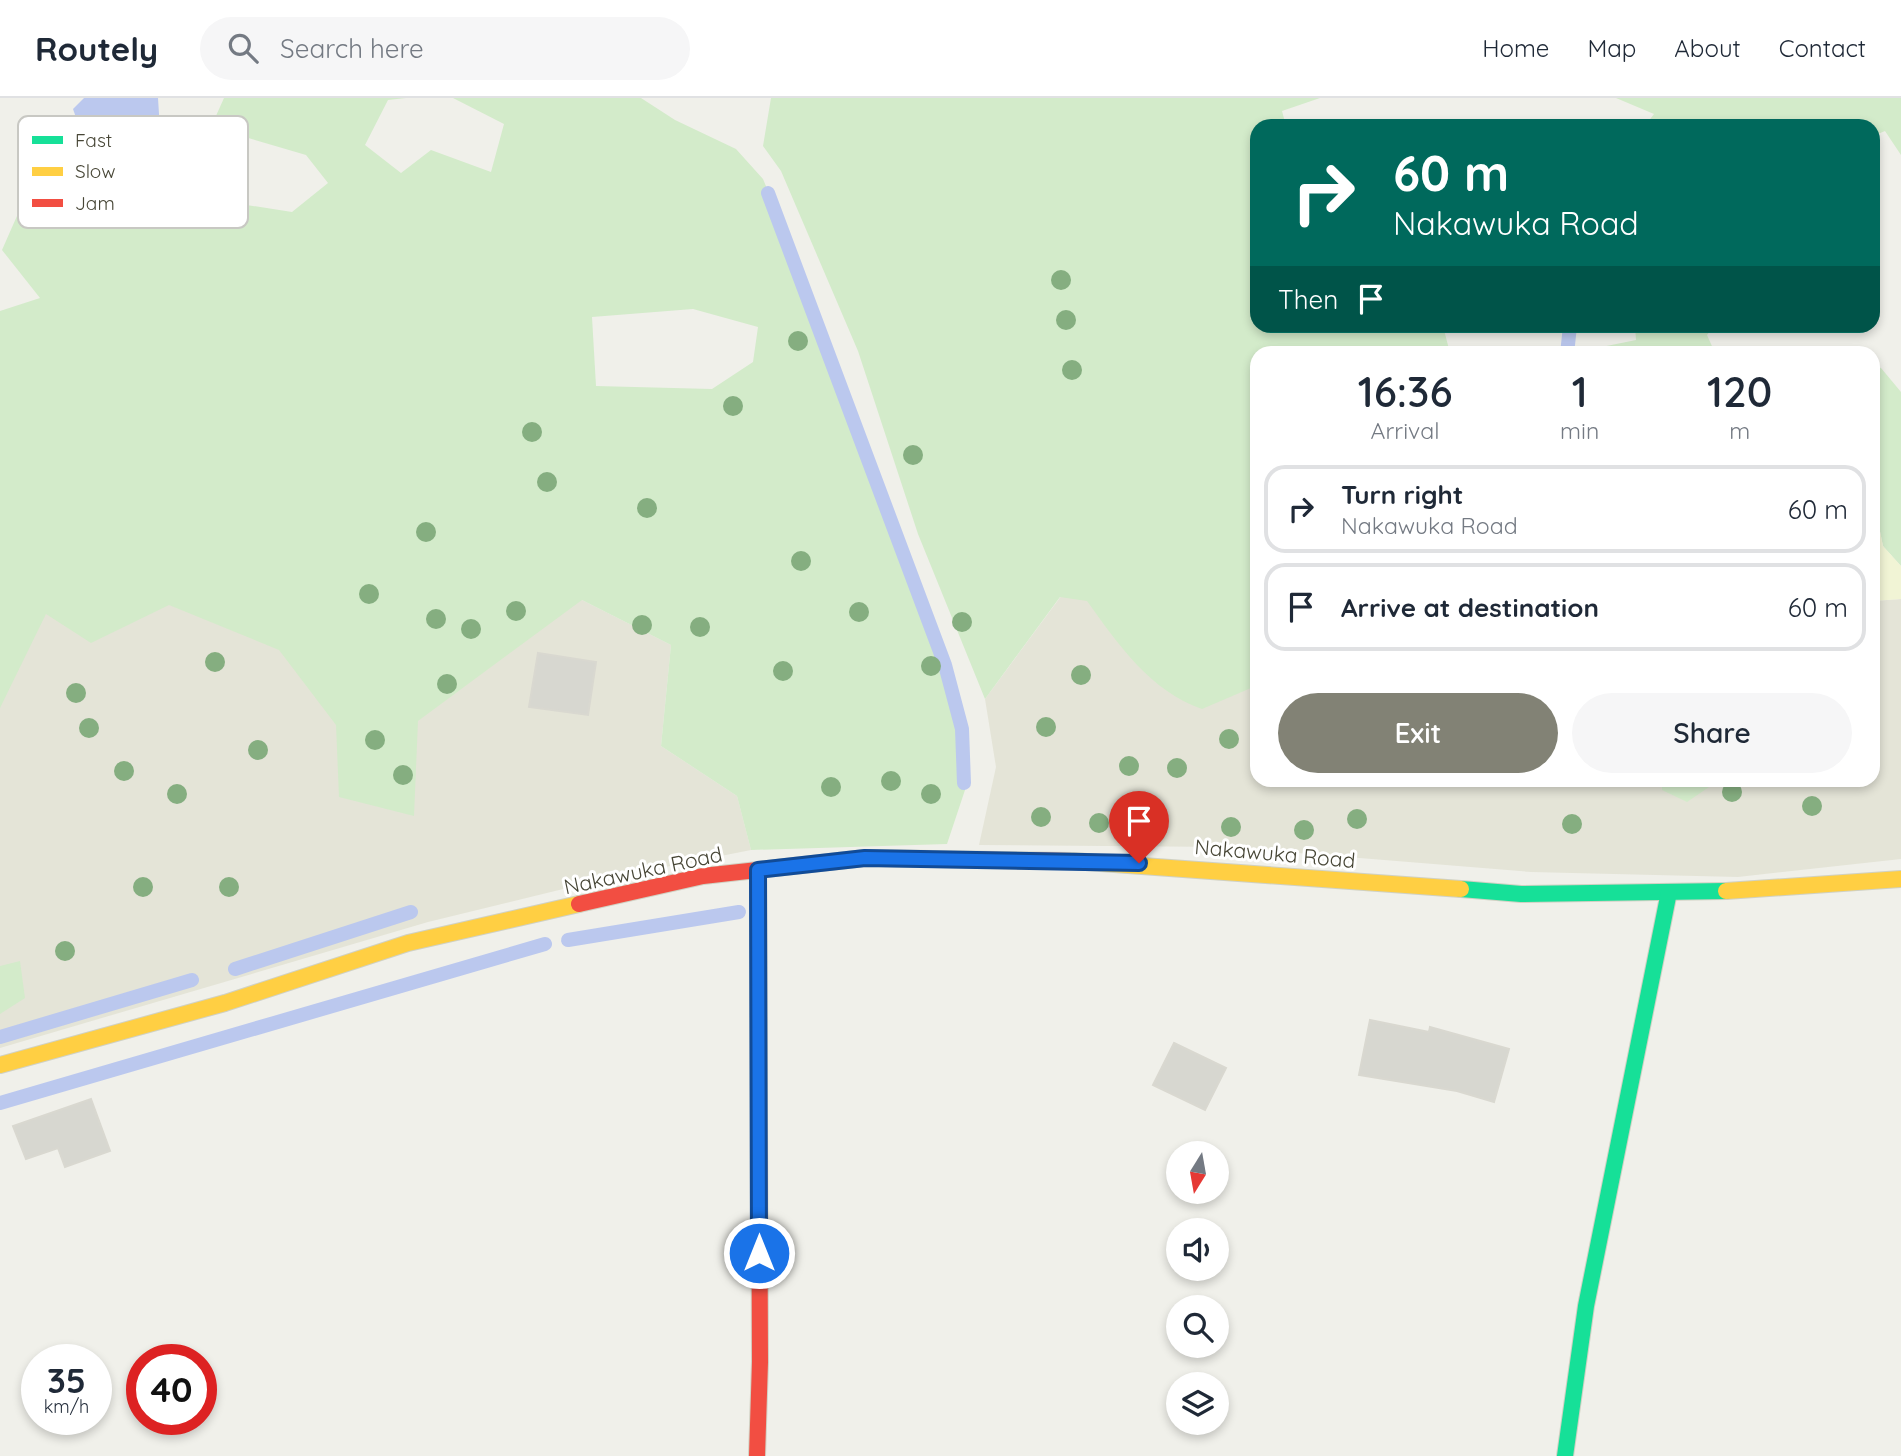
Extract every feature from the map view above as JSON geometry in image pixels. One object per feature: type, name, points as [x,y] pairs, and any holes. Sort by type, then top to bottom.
[{"type":"main road","name":"Nakawuka Road","points":[[0,1065],[225,1003],[408,943],[703,876],[865,858],[1117,862],[1521,894],[1761,891],[1901,879]]},
{"type":"main road","points":[[757,1456],[760,1362],[758,870]]},
{"type":"main road","points":[[1565,1456],[1586,1306],[1669,892]]},
{"type":"shaded area","points":[[224,98],[406,98],[388,100],[365,145],[401,173],[431,150],[491,172],[504,124],[453,98],[641,98],[675,120],[736,149],[763,179],[817,310],[923,595],[964,729],[967,784],[947,844],[751,850],[737,796],[661,746],[671,645],[582,600],[418,721],[414,816],[339,797],[336,725],[279,650],[169,605],[91,643],[46,614],[0,708],[0,311],[40,298],[2,250],[18,214],[18,228],[248,228],[248,205],[292,212],[328,183],[306,155],[248,138],[248,116],[216,116]],"holes":[[[693,309],[758,327],[753,362],[712,389],[596,386],[592,317]]]},
{"type":"shaded area","points":[[771,98],[1320,98],[1282,111],[1284,119],[1250,119],[1250,333],[1445,333],[1448,346],[1250,346],[1250,688],[1202,709],[1183,701],[1166,691],[1137,664],[1087,601],[1060,597],[985,699],[918,534],[858,351],[781,171],[763,146]]},
{"type":"shaded area","points":[[1616,98],[1901,98],[1901,155],[1885,131],[1880,133],[1880,119],[1650,119],[1654,114]]},
{"type":"shaded area","points":[[1636,333],[1709,333],[1712,346],[1606,346],[1636,340]]},
{"type":"shaded area","points":[[1880,368],[1901,392],[1901,566],[1883,546],[1880,531]]},
{"type":"shaded area","points":[[0,476],[582,600],[671,645],[661,746],[737,796],[751,850],[600,880],[428,922],[0,1048]]},
{"type":"shaded area","points":[[1076,576],[1250,638],[1250,787],[1880,787],[1880,600],[1901,599],[1901,859],[1738,877],[1531,872],[1225,847],[979,845],[996,767],[985,699]]},
{"type":"shaded area","points":[[1662,787],[1709,787],[1687,802],[1662,790]]},
{"type":"shaded area","points":[[20,961],[25,998],[0,1014],[0,966]]},
{"type":"sand","points":[[1880,531],[1883,546],[1901,566],[1901,599],[1880,600]]},
{"type":"water","points":[[84,98],[158,98],[159,116],[75,116],[73,109]]},
{"type":"building","points":[[538,653],[596,662],[588,715],[529,707]]},
{"type":"building","points":[[1370,1020],[1429,1032],[1430,1027],[1509,1049],[1494,1102],[1457,1091],[1359,1075]]},
{"type":"building","points":[[1174,1043],[1226,1068],[1205,1110],[1153,1085]]},
{"type":"building","points":[[91,1099],[110,1151],[65,1167],[58,1148],[26,1159],[13,1126]]},
{"type":"waterway","points":[[768,193],[945,665],[962,729],[964,783]]},
{"type":"waterway","points":[[1568,346],[1569,333]]},
{"type":"waterway","points":[[235,969],[411,912]]},
{"type":"waterway","points":[[568,940],[739,912]]},
{"type":"waterway","points":[[0,1103],[545,944]]},
{"type":"waterway","points":[[0,1037],[192,980]]},
{"type":"traffic: fast","points":[[1461,889],[1521,894],[1726,891]]},
{"type":"traffic: fast","points":[[1565,1456],[1586,1306],[1669,892]]},
{"type":"traffic: slow","points":[[1073,861],[1461,889]]},
{"type":"traffic: slow","points":[[1726,891],[1901,879]]},
{"type":"traffic: slow","points":[[0,1065],[225,1003],[408,943],[579,904]]},
{"type":"traffic: jam","points":[[579,904],[703,876],[865,858],[1073,861]]},
{"type":"traffic: jam","points":[[757,1456],[760,1362],[758,870]]},
{"type":"route","points":[[759,1253],[758,870],[865,858],[1139,863]]}]
